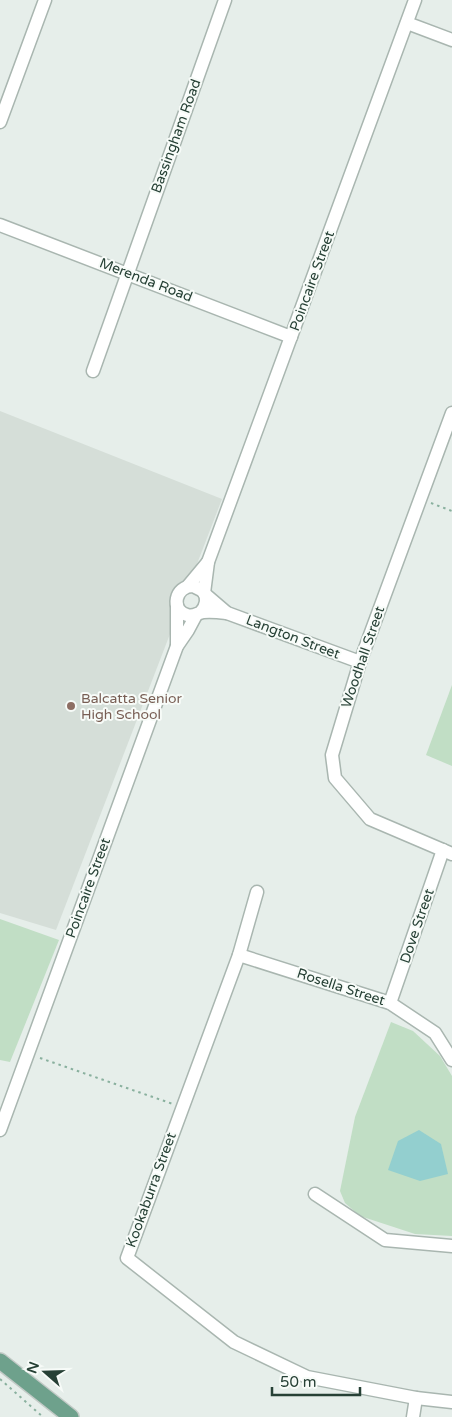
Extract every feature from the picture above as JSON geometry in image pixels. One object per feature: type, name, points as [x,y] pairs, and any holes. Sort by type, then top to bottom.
[{"type":"main road","points":[[0,1361],[68,1416]]},
{"type":"street","points":[[0,122],[45,0]]},
{"type":"street","name":"Bassingham Road","points":[[93,371],[226,0]]},
{"type":"street","name":"Poincaire Street","points":[[205,594],[208,562],[415,0]]},
{"type":"street","points":[[407,23],[452,40]]},
{"type":"street","name":"Merenda Road","points":[[0,224],[292,337]]},
{"type":"street","name":"Woodhall Street","points":[[447,852],[370,819],[335,778],[332,754],[360,662],[452,413]]},
{"type":"street","name":"Poincaire Street","points":[[188,586],[208,562]]},
{"type":"street","points":[[188,586],[199,587],[205,594],[206,604],[198,613],[184,614],[177,605],[179,593],[188,586]]},
{"type":"street","name":"Langton Street","points":[[205,594],[227,613]]},
{"type":"street","name":"Poincaire Street","points":[[177,605],[177,646]]},
{"type":"street","name":"Poincaire Street","points":[[0,1130],[177,646],[198,613]]},
{"type":"street","name":"Langton Street","points":[[198,613],[227,613],[360,662]]},
{"type":"street","name":"Dove Street","points":[[390,1003],[447,852]]},
{"type":"street","name":"Kookaburra Street","points":[[257,892],[238,955],[127,1258],[234,1342],[307,1377],[416,1398],[452,1402]]},
{"type":"street","name":"Rosella Street","points":[[238,955],[390,1003],[435,1032],[452,1060]]},
{"type":"street","points":[[315,1194],[385,1240],[452,1246]]},
{"type":"street","points":[[413,1417],[416,1398]]},
{"type":"path","points":[[420,498],[452,510]]},
{"type":"path","points":[[27,1053],[182,1107]]},
{"type":"path","points":[[0,1380],[43,1417]]},
{"type":"shaded area","name":"Balcatta Senior High School","points":[[0,411],[222,499],[56,930],[0,913]]},
{"type":"green space","points":[[452,685],[452,766],[426,755]]},
{"type":"green space","points":[[0,919],[59,940],[10,1062],[0,1060]]},
{"type":"green space","points":[[391,1022],[413,1031],[440,1056],[452,1076],[452,1236],[415,1234],[360,1216],[345,1203],[340,1191],[355,1117]]},
{"type":"water","points":[[419,1130],[441,1144],[448,1174],[420,1181],[388,1170],[398,1141]]},
{"type":"place","name":"Balcatta Senior High School","points":[[71,706]]}]
